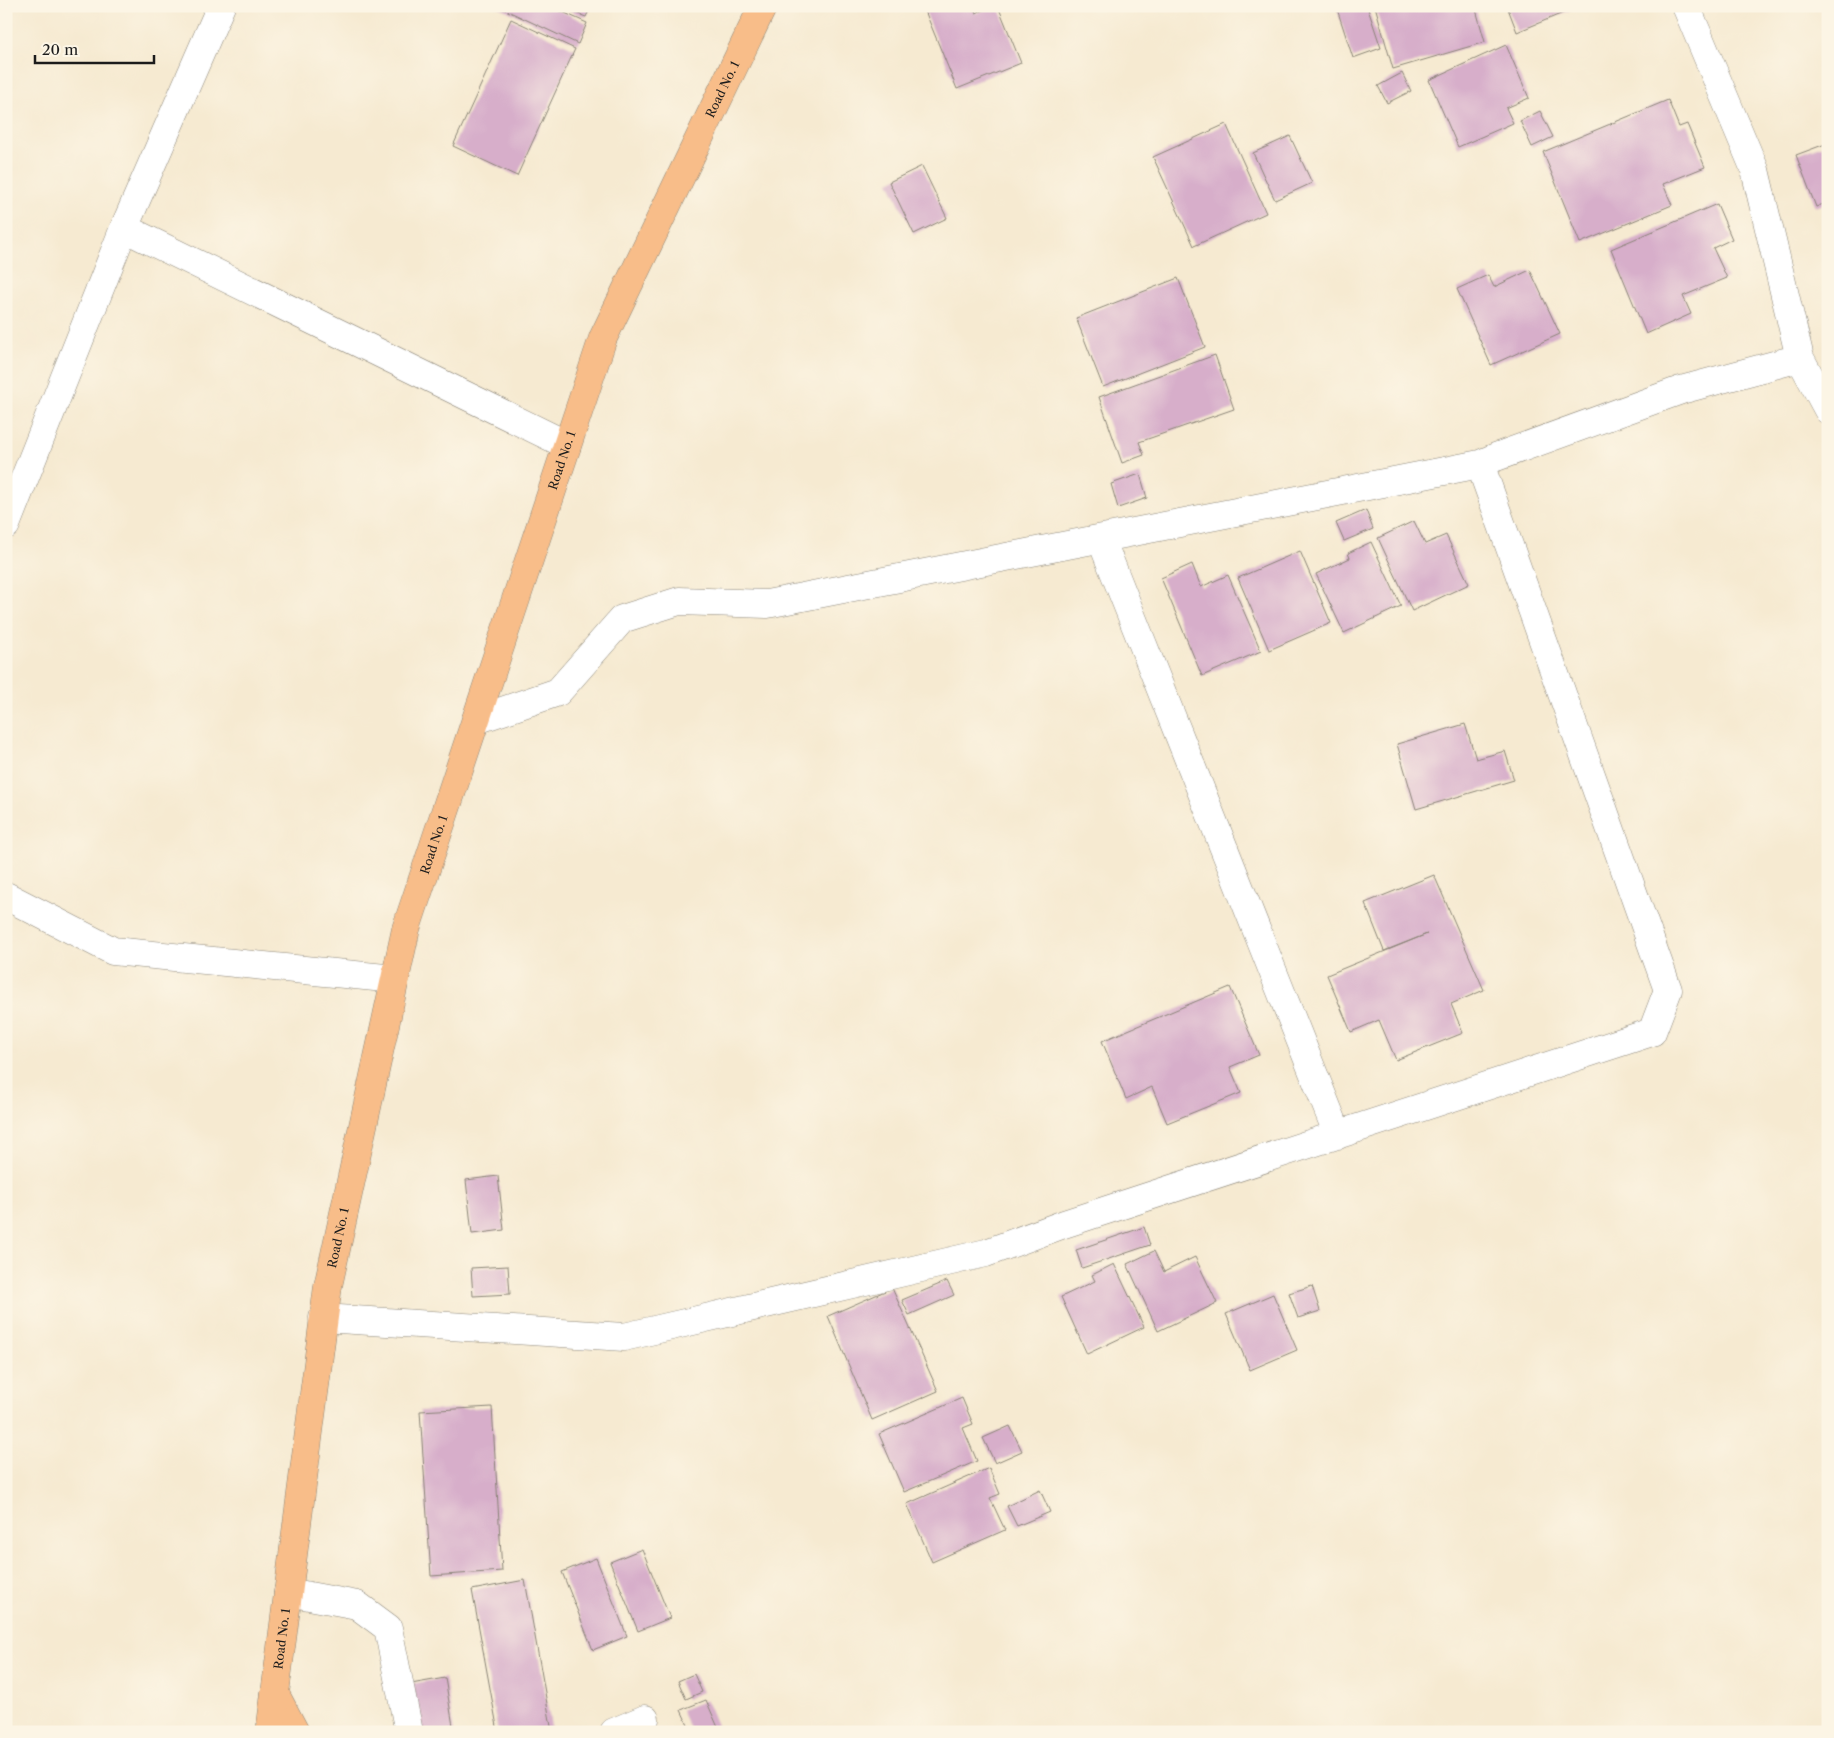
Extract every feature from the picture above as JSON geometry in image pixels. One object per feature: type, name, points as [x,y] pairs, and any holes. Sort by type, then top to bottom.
[{"type":"main road","name":"Road No. 1","points":[[270,1732],[323,1318],[330,1277],[406,929],[603,338],[764,6]]},
{"type":"main road","points":[[275,1694],[295,1732]]},
{"type":"street","points":[[6,525],[124,228],[221,6]]},
{"type":"street","points":[[1686,6],[1755,170],[1800,358],[1828,410]]},
{"type":"street","points":[[124,228],[567,446]]},
{"type":"street","points":[[476,720],[558,692],[622,619],[679,601],[767,604],[1480,464],[1681,390],[1800,358]]},
{"type":"street","points":[[323,1318],[624,1337],[986,1254],[1064,1224],[1652,1032],[1668,990],[1480,464]]},
{"type":"street","points":[[1101,538],[1338,1135]]},
{"type":"street","points":[[6,896],[113,951],[395,979]]},
{"type":"street","points":[[288,1592],[357,1604],[388,1628],[410,1732]]},
{"type":"street","points":[[614,1732],[645,1719]]},
{"type":"building","points":[[497,6],[557,6],[556,9],[587,23],[578,44]]},
{"type":"building","points":[[564,6],[591,6],[586,17],[563,8]]},
{"type":"building","points":[[923,6],[973,6],[976,13],[992,6],[998,6],[1021,63],[957,89]]},
{"type":"building","points":[[1336,6],[1367,6],[1381,48],[1353,58]]},
{"type":"building","points":[[1375,6],[1475,6],[1485,42],[1393,69]]},
{"type":"building","points":[[1507,6],[1580,6],[1517,32]]},
{"type":"building","points":[[511,19],[575,49],[517,176],[453,146]]},
{"type":"building","points":[[1506,45],[1529,98],[1506,108],[1513,123],[1458,147],[1429,80]]},
{"type":"building","points":[[1402,73],[1411,91],[1387,103],[1378,86]]},
{"type":"building","points":[[1668,100],[1679,127],[1687,124],[1705,167],[1663,184],[1672,205],[1580,243],[1543,152]]},
{"type":"building","points":[[1540,111],[1553,137],[1532,147],[1520,121]]},
{"type":"building","points":[[1226,124],[1266,213],[1194,246],[1153,157]]},
{"type":"building","points":[[1290,136],[1312,183],[1275,200],[1253,153]]},
{"type":"building","points":[[1828,143],[1828,202],[1816,207],[1796,155]]},
{"type":"building","points":[[922,166],[947,218],[914,234],[889,182]]},
{"type":"building","points":[[1717,204],[1732,239],[1713,248],[1727,278],[1683,296],[1691,314],[1646,334],[1611,249]]},
{"type":"building","points":[[1530,270],[1560,334],[1491,365],[1457,289],[1488,275],[1494,287]]},
{"type":"building","points":[[1178,278],[1205,347],[1103,387],[1076,318]]},
{"type":"building","points":[[1215,355],[1234,409],[1139,442],[1144,455],[1122,463],[1099,397]]},
{"type":"building","points":[[1140,474],[1147,498],[1118,508],[1111,484]]},
{"type":"building","points":[[1366,510],[1373,529],[1344,541],[1336,523]]},
{"type":"building","points":[[1414,521],[1425,544],[1446,535],[1469,584],[1412,611],[1378,538]]},
{"type":"building","points":[[1371,542],[1401,606],[1344,633],[1316,574],[1350,558],[1348,553]]},
{"type":"building","points":[[1300,551],[1331,623],[1269,650],[1238,578]]},
{"type":"building","points":[[1192,564],[1201,587],[1228,575],[1261,651],[1202,676],[1161,578]]},
{"type":"building","points":[[1465,724],[1476,759],[1505,751],[1514,780],[1416,809],[1397,744]]},
{"type":"building","points":[[1434,875],[1484,990],[1451,1004],[1463,1033],[1396,1060],[1379,1020],[1351,1032],[1327,975],[1427,934],[1384,951],[1365,903]]},
{"type":"building","points":[[1230,987],[1259,1055],[1230,1067],[1241,1093],[1167,1123],[1152,1087],[1126,1099],[1102,1041]]},
{"type":"building","points":[[498,1176],[504,1230],[472,1234],[466,1180]]},
{"type":"building","points":[[1144,1227],[1150,1245],[1082,1268],[1076,1250]]},
{"type":"building","points":[[1154,1251],[1164,1272],[1195,1257],[1217,1303],[1158,1331],[1127,1264]]},
{"type":"building","points":[[1114,1264],[1144,1327],[1087,1354],[1061,1297],[1095,1281],[1092,1275]]},
{"type":"building","points":[[508,1266],[510,1294],[473,1296],[471,1268]]},
{"type":"building","points":[[947,1281],[954,1295],[909,1315],[902,1300]]},
{"type":"building","points":[[1312,1286],[1320,1311],[1298,1318],[1289,1293]]},
{"type":"building","points":[[892,1288],[938,1391],[872,1420],[828,1316]]},
{"type":"building","points":[[1273,1294],[1297,1350],[1250,1370],[1226,1314]]},
{"type":"building","points":[[962,1398],[973,1424],[963,1428],[977,1461],[904,1492],[879,1434]]},
{"type":"building","points":[[492,1407],[502,1571],[431,1576],[420,1411]]},
{"type":"building","points":[[1010,1426],[1022,1451],[995,1463],[983,1438]]},
{"type":"building","points":[[989,1468],[1000,1494],[990,1498],[1005,1530],[932,1562],[907,1504]]},
{"type":"building","points":[[1040,1490],[1050,1512],[1017,1526],[1007,1506]]},
{"type":"building","points":[[642,1549],[670,1618],[638,1631],[610,1562]]},
{"type":"building","points":[[596,1558],[627,1636],[593,1650],[562,1572]]},
{"type":"building","points":[[525,1580],[552,1732],[498,1732],[472,1590]]},
{"type":"building","points":[[694,1674],[702,1692],[686,1699],[678,1681]]},
{"type":"building","points":[[445,1678],[454,1732],[419,1732],[411,1684]]},
{"type":"building","points":[[706,1700],[720,1732],[691,1732],[681,1710]]}]
